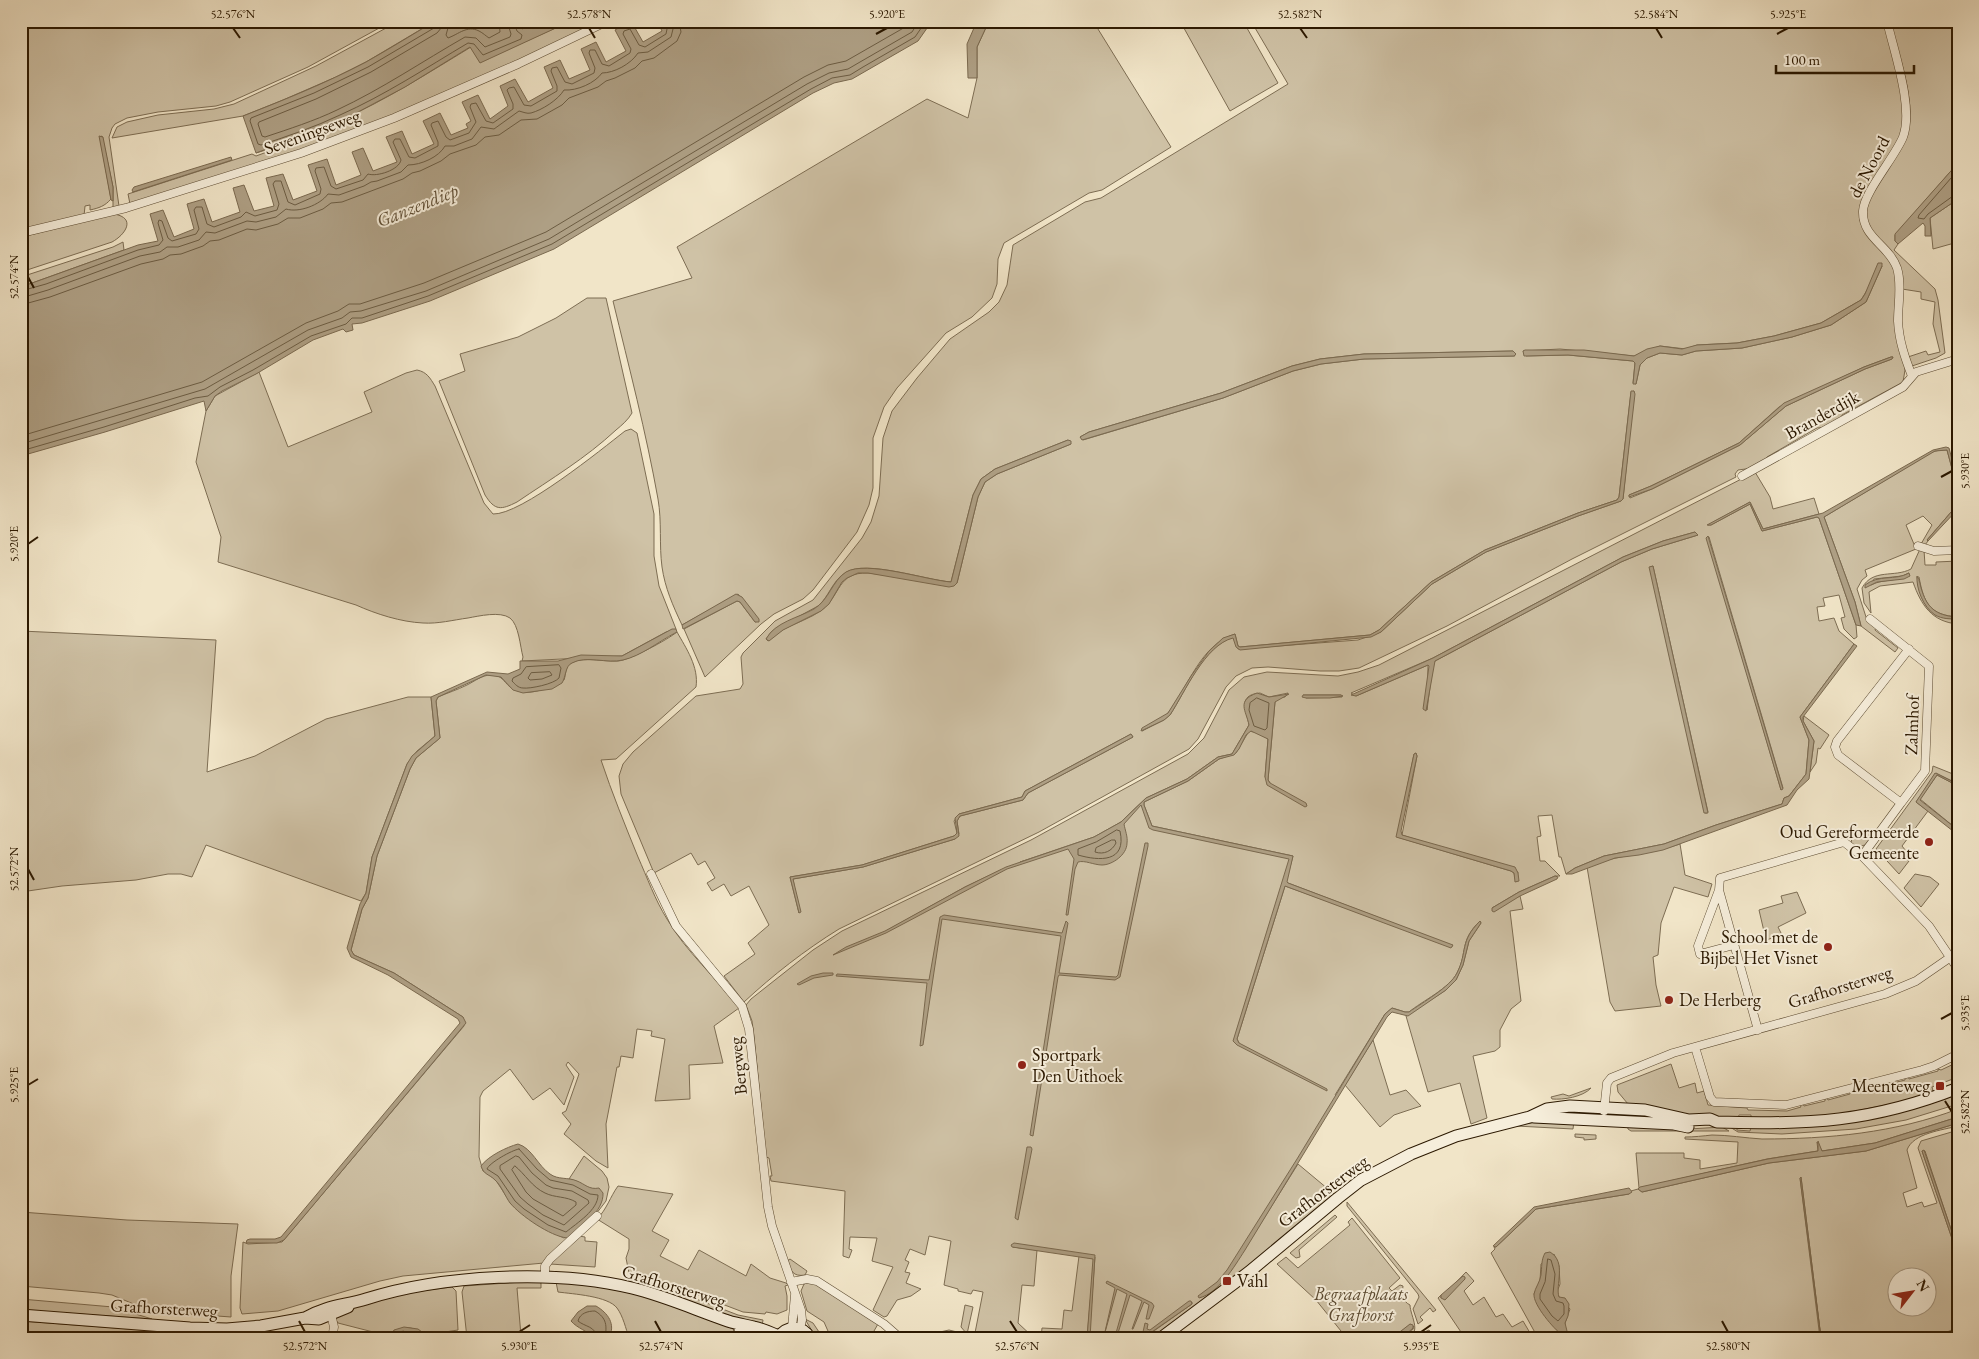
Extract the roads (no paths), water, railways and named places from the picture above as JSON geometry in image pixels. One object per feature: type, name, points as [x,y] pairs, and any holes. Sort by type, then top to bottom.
[{"type":"main road","name":"Grafhorsterweg","points":[[1530,1117],[1697,1127],[1717,1122],[1792,1123],[1842,1120],[1890,1111],[1923,1102],[1958,1088]]},
{"type":"main road","name":"Grafhorsterweg","points":[[1161,1338],[1242,1277],[1361,1180],[1411,1154],[1456,1136],[1530,1117],[1547,1109],[1561,1107],[1604,1107],[1653,1111],[1689,1120],[1710,1119],[1717,1122]]},
{"type":"main road","name":"Grafhorsterweg","points":[[21,1315],[190,1328],[227,1329],[262,1326],[305,1318],[319,1319],[330,1311],[356,1302],[388,1292],[420,1286],[497,1278],[546,1277],[592,1281],[632,1288],[731,1322],[757,1328],[779,1337]]},
{"type":"main road","name":"Grafhorsterweg","points":[[731,1322],[740,1330],[760,1338]]},
{"type":"main road","points":[[779,1337],[785,1331],[796,1329],[810,1338]]},
{"type":"street","name":"de Noord","points":[[1887,21],[1906,105],[1906,121],[1902,139],[1865,201],[1863,217],[1868,232],[1888,253],[1896,266],[1899,278],[1900,337],[1912,376]]},
{"type":"street","name":"Seveningseweg","points":[[21,234],[126,208],[302,153],[394,118],[603,23]]},
{"type":"street","name":"Branderdijk","points":[[1742,476],[1903,387],[1912,376],[1923,370],[1958,359]]},
{"type":"street","points":[[1918,546],[1934,551],[1958,550]]},
{"type":"street","name":"Zalmhof","points":[[1870,619],[1909,650],[1929,666],[1925,771],[1901,803],[1838,755],[1835,747],[1836,741],[1909,650]]},
{"type":"street","points":[[1862,856],[1901,803]]},
{"type":"street","points":[[1734,945],[1700,954],[1698,946],[1719,890],[1720,878],[1844,842],[1862,856],[1929,926],[1958,969]]},
{"type":"street","name":"Bergweg","points":[[650,874],[680,933],[729,988],[746,1015],[768,1207],[772,1226],[802,1316],[796,1329]]},
{"type":"street","points":[[1719,890],[1758,1030]]},
{"type":"street","name":"Grafhorsterweg","points":[[1604,1120],[1607,1083],[1611,1078],[1673,1053],[1885,994],[1916,981],[1958,952]]},
{"type":"street","points":[[1695,1047],[1710,1097],[1714,1102],[1786,1105],[1922,1070],[1958,1054]]},
{"type":"street","points":[[546,1277],[545,1266],[550,1259],[597,1216]]},
{"type":"street","points":[[791,1282],[807,1279],[817,1281],[884,1324],[900,1338]]},
{"type":"street","points":[[330,1311],[334,1327],[332,1338]]},
{"type":"water","points":[[435,21],[517,21],[522,29],[540,21],[571,21],[480,63],[470,47],[405,87],[343,120],[256,153],[243,116],[351,70]]},
{"type":"water","name":"Ganzendiep","points":[[631,21],[643,42],[662,31],[657,21],[678,21],[679,23],[684,21],[932,21],[918,41],[852,79],[834,83],[813,93],[554,249],[430,301],[362,323],[352,324],[353,330],[346,332],[343,329],[313,340],[256,374],[222,391],[215,396],[206,411],[204,401],[21,456],[21,287],[138,245],[158,241],[150,214],[163,210],[174,237],[194,229],[187,204],[204,199],[212,222],[240,212],[233,188],[244,185],[254,211],[274,206],[266,178],[283,174],[293,200],[317,191],[308,165],[327,159],[336,185],[361,175],[352,152],[363,148],[373,171],[397,162],[386,137],[402,131],[412,154],[434,144],[423,121],[440,113],[451,135],[468,128],[466,124],[471,121],[462,102],[478,95],[490,119],[508,106],[500,86],[515,79],[528,102],[553,88],[544,67],[560,60],[569,79],[590,70],[581,49],[596,42],[606,62],[626,51],[615,30]]},
{"type":"water","points":[[977,21],[989,21],[977,47],[977,78],[968,78],[967,44]]},
{"type":"water","points":[[99,136],[103,137],[113,187],[113,201],[111,200]]},
{"type":"water","points":[[231,157],[232,160],[133,192],[132,190],[134,187]]},
{"type":"water","points":[[1958,163],[1958,199],[1930,218],[1931,236],[1925,236],[1925,226],[1923,223],[1898,244],[1895,241],[1895,234]]},
{"type":"water","points":[[1878,263],[1882,263],[1882,266],[1866,302],[1831,325],[1792,337],[1742,348],[1696,351],[1682,355],[1660,353],[1647,358],[1640,365],[1636,384],[1633,384],[1635,363],[1633,361],[1568,355],[1524,356],[1523,351],[1525,350],[1584,350],[1634,356],[1647,349],[1660,346],[1682,349],[1697,345],[1737,343],[1774,336],[1821,323],[1861,300]]},
{"type":"water","points":[[1513,351],[1516,354],[1514,356],[1364,359],[1321,364],[1293,371],[1223,398],[1082,440],[1080,437],[1089,432],[1221,393],[1292,366],[1320,359],[1364,354]]},
{"type":"water","points":[[1893,357],[1892,359],[1865,369],[1786,406],[1740,445],[1652,489],[1629,497],[1629,495],[1739,443],[1784,403]]},
{"type":"water","points":[[1631,391],[1634,391],[1635,394],[1623,499],[1621,501],[1486,552],[1432,584],[1381,632],[1371,637],[1240,650],[1236,647],[1233,638],[1223,642],[1205,659],[1170,715],[1141,731],[1142,728],[1168,713],[1209,651],[1223,638],[1235,634],[1238,646],[1240,647],[1370,635],[1379,630],[1431,582],[1485,550],[1578,513],[1617,500],[1619,497]]},
{"type":"water","points":[[1068,440],[1071,441],[1071,444],[997,474],[985,482],[978,497],[957,583],[954,586],[949,587],[868,573],[858,573],[842,582],[829,604],[821,611],[783,630],[769,641],[766,639],[781,624],[814,609],[823,601],[841,576],[855,569],[881,569],[951,582],[973,495],[981,479],[995,469]]},
{"type":"water","points":[[1949,448],[1958,482],[1958,491],[1947,450],[1935,451],[1824,517],[1855,602],[1861,626],[1856,625],[1819,518],[1762,531],[1750,504],[1711,525],[1707,525],[1750,502],[1763,529],[1823,513],[1933,450]]},
{"type":"water","points":[[1958,504],[1958,509],[1928,541],[1927,540]]},
{"type":"water","points":[[1695,532],[1698,535],[1652,549],[1621,562],[1435,661],[1426,711],[1423,709],[1428,665],[1356,696],[1351,695],[1433,658],[1623,557],[1663,541]]},
{"type":"water","points":[[1708,536],[1783,789],[1781,790],[1706,538]]},
{"type":"water","points":[[1653,566],[1708,813],[1704,813],[1649,567]]},
{"type":"water","points":[[1909,573],[1910,576],[1904,579],[1877,582],[1865,588],[1865,585],[1881,578],[1898,577]]},
{"type":"water","points":[[1917,576],[1927,603],[1935,611],[1958,617],[1958,619],[1940,617],[1931,612],[1921,597]]},
{"type":"water","points":[[736,594],[742,597],[759,619],[759,622],[755,622],[740,602],[737,601],[683,629],[682,625]]},
{"type":"water","points":[[672,629],[676,629],[677,632],[630,658],[617,661],[584,660],[570,664],[562,683],[552,689],[523,693],[513,690],[501,677],[486,675],[438,697],[436,701],[440,738],[416,758],[410,769],[377,856],[368,898],[362,909],[351,950],[354,955],[394,973],[463,1017],[466,1023],[284,1240],[277,1243],[246,1243],[250,1239],[275,1239],[281,1237],[460,1023],[458,1019],[388,975],[351,957],[347,948],[360,904],[366,893],[372,857],[407,764],[412,756],[435,736],[431,697],[487,672],[508,674],[520,669],[520,661],[558,661],[581,655],[622,656]]},
{"type":"water","points":[[1854,644],[1857,646],[1803,717],[1803,721],[1814,741],[1809,779],[1797,790],[1787,805],[1663,850],[1615,858],[1572,874],[1566,874],[1575,868],[1604,856],[1664,844],[1782,804],[1784,798],[1789,796],[1806,774],[1809,740],[1800,717]]},
{"type":"water","points":[[1257,693],[1269,697],[1289,694],[1275,702],[1268,780],[1270,783],[1306,803],[1307,806],[1305,807],[1267,785],[1265,777],[1268,739],[1251,731],[1246,735],[1234,755],[1219,759],[1188,781],[1144,802],[1152,826],[1293,856],[1288,883],[1453,945],[1451,948],[1285,886],[1237,1039],[1239,1043],[1327,1089],[1327,1091],[1237,1045],[1233,1041],[1289,859],[1153,830],[1149,828],[1141,805],[1124,824],[1127,838],[1126,847],[1122,855],[1106,865],[1078,862],[1075,869],[1068,915],[1066,915],[1074,859],[1068,849],[1007,869],[886,933],[833,955],[846,947],[885,931],[1006,867],[1094,837],[1121,822],[1146,798],[1187,779],[1218,757],[1232,754],[1249,725],[1244,703],[1246,699]]},
{"type":"water","points":[[1303,695],[1343,696],[1306,698],[1302,697]]},
{"type":"water","points":[[1131,734],[1133,737],[1028,793],[1023,800],[960,816],[957,821],[959,836],[955,839],[863,867],[793,879],[801,912],[799,913],[790,877],[862,865],[954,836],[957,833],[955,818],[959,814],[1022,797],[1025,791]]},
{"type":"water","points":[[1416,753],[1417,756],[1401,831],[1402,835],[1515,867],[1519,881],[1515,882],[1514,873],[1511,871],[1396,837],[1414,754]]},
{"type":"water","points":[[1935,773],[1958,784],[1958,786],[1937,775],[1920,800],[1958,830],[1958,835],[1916,802]]},
{"type":"water","points":[[1145,843],[1148,843],[1148,846],[1120,977],[1115,980],[1059,975],[1058,977],[1033,1136],[1030,1135],[1061,936],[942,919],[923,1045],[920,1046],[927,983],[836,976],[837,974],[929,980],[940,917],[944,915],[1062,933],[1066,921],[1068,923],[1059,973],[1116,977],[1118,975]]},
{"type":"water","points":[[1555,876],[1558,877],[1557,879],[1520,896],[1494,912],[1492,911],[1492,908],[1519,892]]},
{"type":"water","points":[[1480,921],[1481,923],[1469,941],[1463,965],[1456,980],[1446,990],[1408,1016],[1392,1012],[1387,1017],[1236,1264],[1213,1291],[1199,1298],[1198,1296],[1217,1282],[1227,1270],[1385,1014],[1392,1008],[1409,1012],[1448,984],[1457,973],[1469,935]]},
{"type":"water","points":[[833,973],[833,975],[814,978],[799,985],[797,984],[811,976]]},
{"type":"water","points":[[1958,1117],[1958,1123],[1866,1151],[1769,1163],[1642,1192],[1638,1189],[1768,1159],[1818,1151],[1818,1141],[1822,1151],[1875,1143]]},
{"type":"water","points":[[518,1144],[527,1149],[546,1171],[553,1176],[599,1188],[603,1193],[596,1213],[567,1238],[552,1234],[521,1214],[510,1203],[497,1182],[482,1169],[481,1166],[484,1162],[493,1155]]},
{"type":"water","points":[[1027,1147],[1032,1149],[1018,1220],[1015,1218]]},
{"type":"water","points":[[1924,1150],[1958,1250],[1958,1256],[1922,1151]]},
{"type":"water","points":[[1801,1177],[1821,1338],[1800,1178]]},
{"type":"water","points":[[1629,1188],[1632,1192],[1629,1194],[1536,1209],[1496,1247],[1493,1246],[1534,1207]]},
{"type":"water","points":[[1014,1243],[1095,1255],[1090,1338],[1087,1338],[1093,1259],[1012,1247],[1011,1245]]},
{"type":"water","points":[[1550,1252],[1555,1256],[1559,1267],[1559,1297],[1565,1298],[1569,1304],[1565,1323],[1567,1331],[1562,1335],[1545,1316],[1537,1304],[1534,1294],[1540,1280],[1543,1258],[1545,1253]]},
{"type":"water","points":[[1463,1276],[1465,1279],[1445,1300],[1441,1298],[1441,1295]]},
{"type":"water","points":[[1107,1281],[1152,1303],[1154,1306],[1149,1319],[1146,1319],[1149,1305],[1144,1302],[1132,1329],[1142,1301],[1130,1295],[1118,1333],[1116,1333],[1127,1294],[1117,1289],[1104,1336],[1115,1288],[1106,1283]]},
{"type":"water","points":[[1189,1301],[1192,1304],[1146,1336],[1137,1338],[1143,1332],[1145,1323],[1148,1324],[1147,1329],[1150,1330]]},
{"type":"water","points":[[587,1306],[596,1306],[610,1319],[612,1328],[609,1338],[593,1338],[571,1321],[578,1312]]},
{"type":"water","points":[[1410,1324],[1413,1325],[1413,1328],[1402,1338],[1392,1338]]},
{"type":"water","points":[[404,1327],[418,1329],[430,1338],[408,1338],[404,1331],[393,1333],[394,1330]]},
{"type":"place","name":"Oud Gereformeerde Gemeente","points":[[1929,842]]},
{"type":"place","name":"School met de Bijbel Het Visnet","points":[[1828,947]]},
{"type":"place","name":"De Herberg","points":[[1669,1000]]},
{"type":"place","name":"Sportpark Den Uithoek","points":[[1022,1065]]},
{"type":"place","name":"Meenteweg","points":[[1940,1086]]},
{"type":"place","name":"Vahl","points":[[1227,1281]]},
{"type":"park label","name":"Begraafplaats Grafhorst","points":[[1361,1304]]}]
